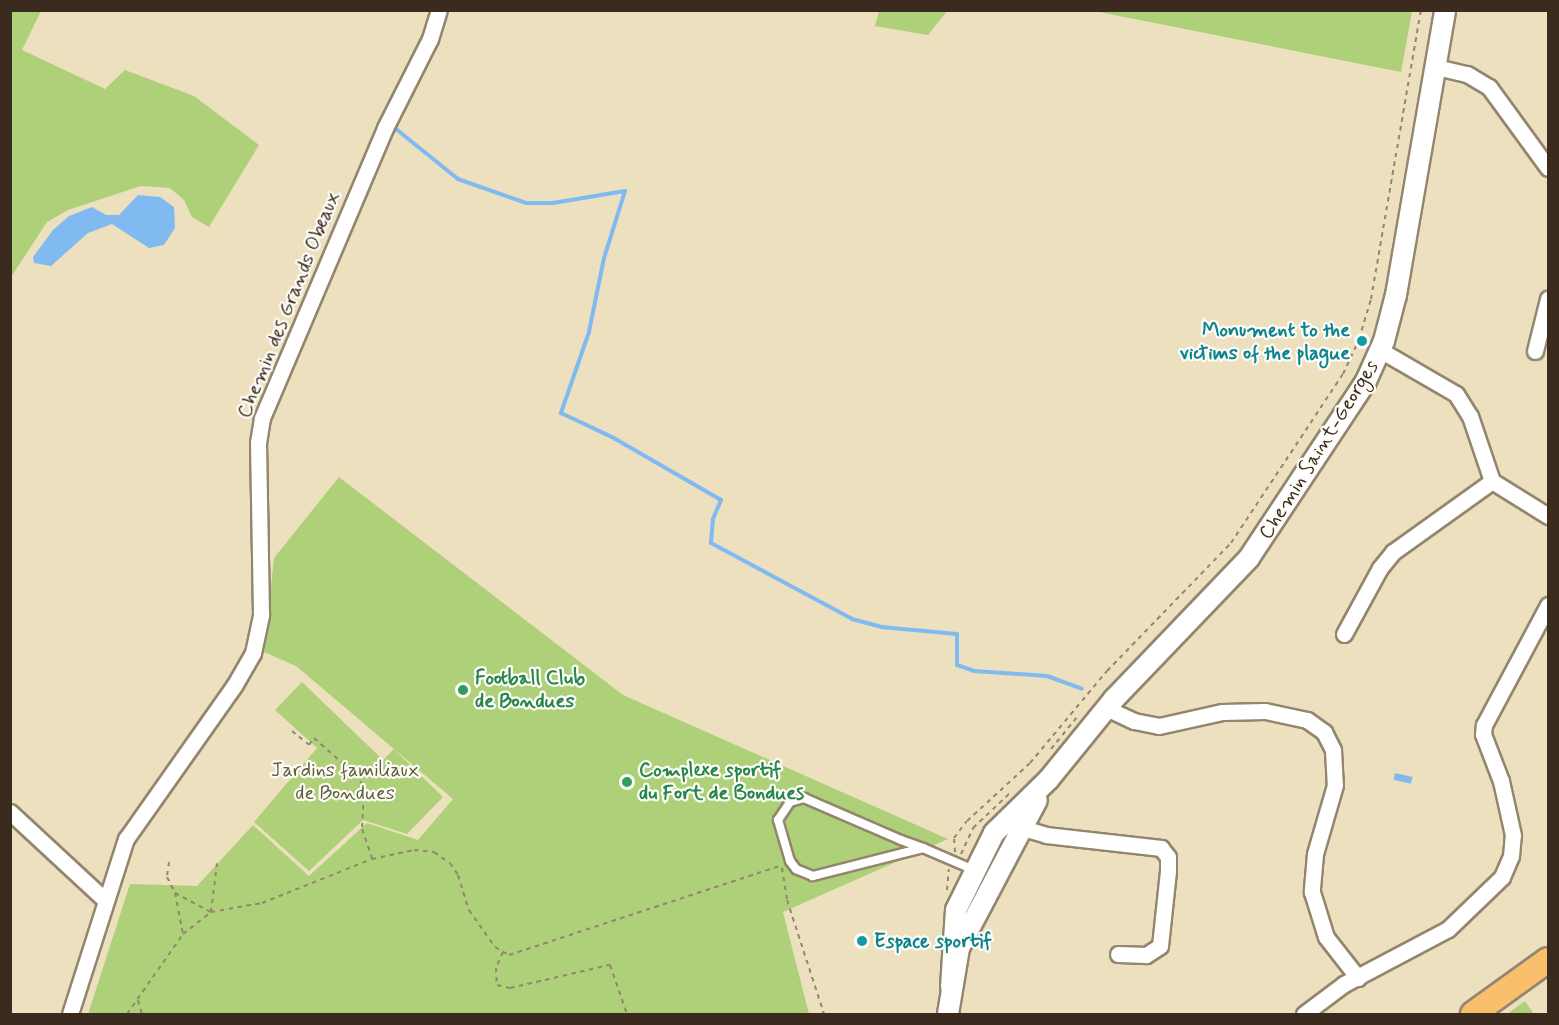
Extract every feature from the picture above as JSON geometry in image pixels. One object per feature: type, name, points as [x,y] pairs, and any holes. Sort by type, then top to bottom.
[{"type":"main road","points":[[1473,1014],[1547,962]]},
{"type":"street","name":"Chemin des Grands Obeaux","points":[[70,1014],[104,899],[131,830],[234,686],[253,653],[261,614],[258,443],[262,418],[385,128],[428,45],[439,10]]},
{"type":"street","name":"Chemin Saint-Georges","points":[[948,1014],[961,864],[1012,825],[1106,708],[1262,541],[1354,401],[1380,350],[1396,296],[1445,10]]},
{"type":"street","points":[[1436,67],[1485,83],[1543,148],[1548,168]]},
{"type":"street","points":[[1535,351],[1548,299]]},
{"type":"street","points":[[1380,350],[1456,394],[1470,416],[1491,481],[1548,516]]},
{"type":"street","points":[[1344,634],[1380,568],[1393,552],[1491,481]]},
{"type":"street","points":[[1304,1014],[1333,991],[1448,929],[1502,877],[1513,842],[1498,771],[1486,744],[1484,725],[1548,605]]},
{"type":"street","points":[[1106,708],[1134,721],[1160,726],[1222,712],[1264,711],[1306,720],[1324,732],[1333,750],[1335,785],[1315,854],[1312,892],[1326,937],[1358,978]]},
{"type":"street","points":[[10,812],[104,899]]},
{"type":"street","points":[[1012,825],[1046,835],[1151,845],[1168,857],[1160,946],[1146,955],[1118,954]]},
{"type":"street","name":"Chemin Saint-Georges","points":[[951,987],[959,948],[994,880],[1012,825]]},
{"type":"lane","points":[[923,848],[813,876],[796,869],[790,861],[778,820],[784,807],[796,799],[813,801],[961,864],[994,880]]},
{"type":"path","points":[[946,897],[961,864],[954,838],[966,821],[1030,763],[1107,671],[1231,543],[1343,374],[1359,339],[1371,298],[1421,10]]},
{"type":"path","points":[[1048,753],[1082,711]]},
{"type":"path","points":[[292,731],[309,745],[314,738],[355,774],[364,787],[362,829],[372,859]]},
{"type":"path","points":[[951,896],[973,828],[1014,790]]},
{"type":"path","points":[[127,1014],[183,934],[211,912],[262,903],[372,859],[414,850],[434,852],[450,863],[458,874],[469,910],[495,947],[509,955],[790,861]]},
{"type":"path","points":[[169,862],[167,877],[175,893],[183,934]]},
{"type":"path","points":[[211,912],[217,863]]},
{"type":"path","points":[[781,865],[787,900],[824,1014]]},
{"type":"path","points":[[175,893],[211,912]]},
{"type":"path","points":[[503,952],[496,968],[497,985],[510,988],[610,965],[627,1014]]},
{"type":"path","points":[[138,1000],[142,1014]]},
{"type":"green space","points":[[11,10],[41,11],[22,50],[105,89],[125,70],[194,96],[259,145],[209,227],[192,217],[184,200],[170,188],[141,186],[68,210],[47,222],[11,277]]},
{"type":"green space","points":[[879,10],[947,11],[928,35],[875,26]]},
{"type":"green space","points":[[1412,10],[1401,72],[1094,11]]},
{"type":"green space","name":"Complexe sportif du Fort de Bondues","points":[[339,477],[623,695],[948,839],[783,912],[809,1014],[88,1014],[130,884],[197,886],[253,825],[309,876],[367,823],[418,840],[453,799],[296,666],[264,652],[274,558]]},
{"type":"green space","name":"Jardins familiaux de Bondues","points":[[302,682],[383,760],[394,749],[443,797],[407,834],[363,820],[309,871],[254,822],[317,748],[275,710]]},
{"type":"green space","points":[[1525,1001],[1534,1014],[1507,1014]]},
{"type":"water","points":[[138,195],[160,197],[174,207],[175,228],[164,245],[149,248],[112,224],[88,233],[51,266],[34,263],[33,257],[53,230],[69,216],[92,207],[106,215],[119,215]]},
{"type":"water","points":[[1395,773],[1413,777],[1411,784],[1393,780]]},
{"type":"waterway","points":[[396,129],[458,179],[526,203],[553,203],[625,191],[604,258],[589,332],[561,413],[612,437],[721,500],[713,519],[711,543],[852,619],[881,627],[957,634],[957,665],[974,671],[1047,676],[1082,689]]},
{"type":"place","name":"Monument to the victims of the plague","points":[[1362,341]]},
{"type":"place","name":"Football Club de Bondues","points":[[463,690]]},
{"type":"place","name":"Complexe sportif du Fort de Bondues","points":[[627,782]]},
{"type":"place","name":"Espace sportif","points":[[862,941]]}]
